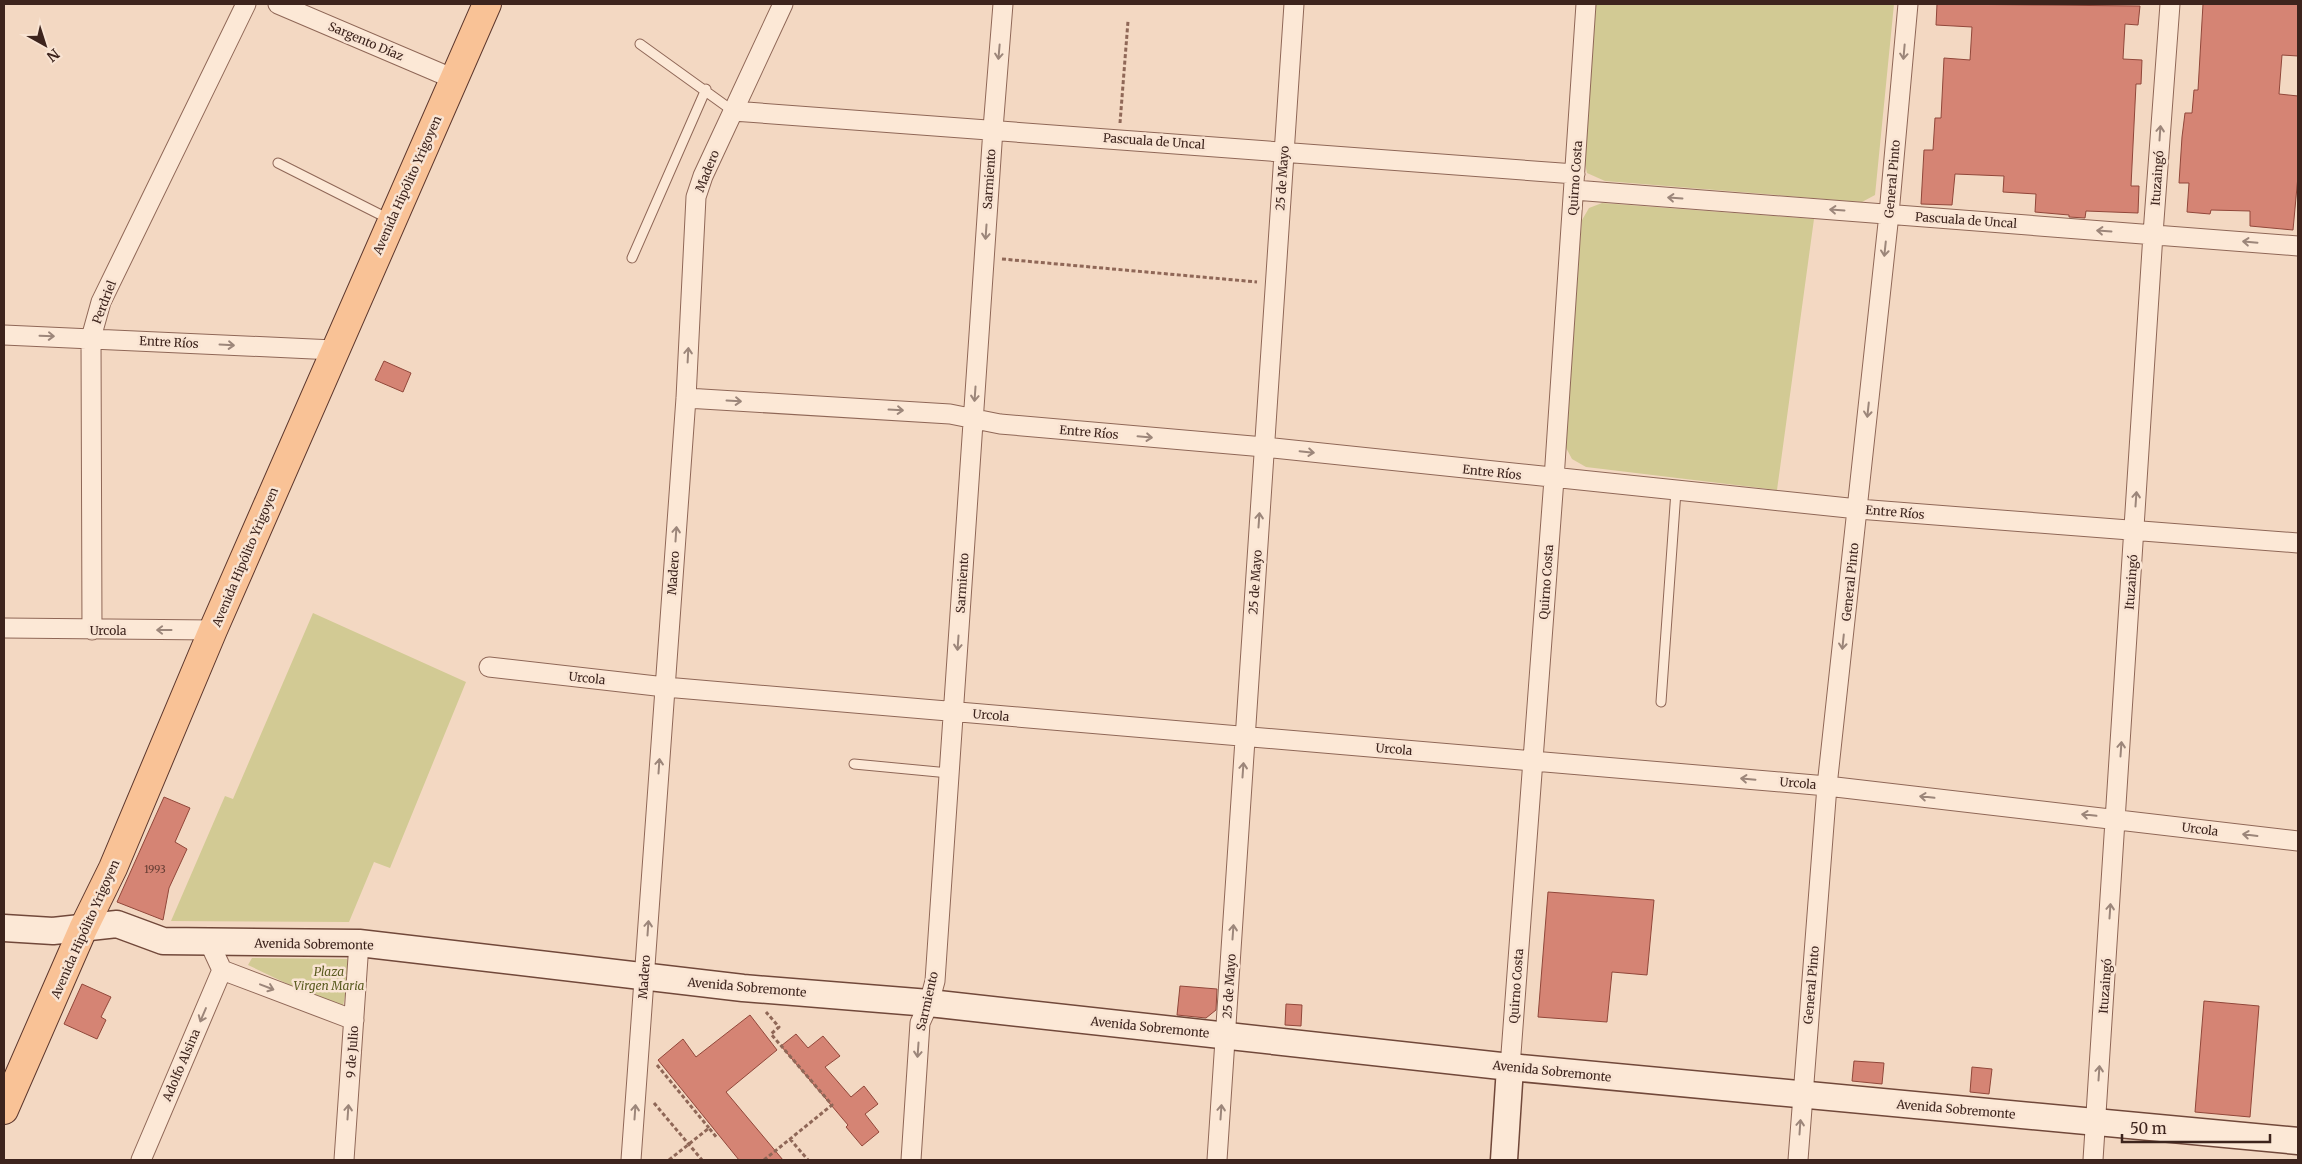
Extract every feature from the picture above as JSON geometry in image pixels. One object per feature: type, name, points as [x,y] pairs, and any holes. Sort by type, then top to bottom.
[{"type":"main road","name":"Avenida Hipólito Yrigoyen","points":[[4,1110],[83,929],[113,868],[334,350],[487,4]]},
{"type":"main road","name":"Avenida Sobremonte","points":[[4,928],[53,931],[117,924],[164,942],[359,943],[744,988],[929,1003],[1510,1067],[2298,1141]]},
{"type":"main road","name":"Quirno Costa","points":[[1504,1160],[1510,1067]]},
{"type":"street","name":"Perdriel","points":[[92,630],[90,338],[101,302],[246,4]]},
{"type":"street","name":"Sargento Díaz","points":[[278,4],[454,79]]},
{"type":"street","name":"Madero","points":[[631,1160],[686,398],[696,197],[703,176],[783,4]]},
{"type":"street","name":"Sarmiento","points":[[910,1160],[920,1023],[929,1003],[934,981],[993,129],[1004,4]]},
{"type":"street","name":"25 de Mayo","points":[[1217,1160],[1294,4]]},
{"type":"street","name":"Quirno Costa","points":[[1510,1067],[1554,479],[1586,4]]},
{"type":"street","name":"General Pinto","points":[[1798,1160],[1827,786],[1858,509],[1908,4]]},
{"type":"street","name":"Ituzaingó","points":[[2093,1160],[2153,234],[2170,4]]},
{"type":"street","name":"Pascuala de Uncal","points":[[733,110],[1284,151],[1888,214],[2298,246]]},
{"type":"street","name":"Entre Ríos","points":[[4,335],[334,350]]},
{"type":"street","name":"Entre Ríos","points":[[686,398],[950,414],[1000,424],[1264,447],[1554,479],[1858,509],[2298,543]]},
{"type":"street","name":"Urcola","points":[[4,628],[213,630]]},
{"type":"street","name":"Urcola","points":[[489,667],[665,687],[1827,786],[2298,840]]},
{"type":"street","points":[[209,942],[222,970],[354,1020]]},
{"type":"street","name":"9 de Julio","points":[[344,1160],[359,943]]},
{"type":"street","name":"Adolfo Alsina","points":[[141,1160],[222,970]]},
{"type":"lane","points":[[640,44],[733,110]]},
{"type":"lane","points":[[632,258],[706,90]]},
{"type":"lane","points":[[278,163],[392,220]]},
{"type":"lane","points":[[1661,702],[1676,491]]},
{"type":"lane","points":[[854,764],[949,772]]},
{"type":"path","points":[[1119,139],[1128,21]]},
{"type":"path","points":[[984,257],[1275,284]]},
{"type":"path","points":[[744,988],[779,1027],[771,1034],[832,1105],[764,1160]]},
{"type":"path","points":[[640,1045],[717,1138]]},
{"type":"path","points":[[637,1083],[702,1160]]},
{"type":"path","points":[[669,1160],[709,1128]]},
{"type":"path","points":[[790,1139],[808,1160]]},
{"type":"green space","points":[[1594,4],[1894,4],[1875,195],[1862,202],[1605,181],[1587,173],[1583,155]]},
{"type":"green space","points":[[1602,203],[1814,219],[1777,490],[1586,467],[1572,459],[1564,444],[1582,220],[1589,208]]},
{"type":"green space","points":[[313,613],[466,682],[390,868],[374,862],[349,922],[171,921],[225,796],[233,799]]},
{"type":"green space","name":"Plaza Virgen Maria","points":[[252,958],[347,959],[351,965],[343,1006],[296,988],[248,965]]},
{"type":"building","points":[[1937,4],[2140,6],[2138,25],[2125,24],[2123,59],[2142,60],[2141,84],[2136,84],[2131,186],[2139,186],[2138,213],[2086,211],[2085,218],[2035,212],[2036,194],[2003,192],[2004,176],[1955,174],[1952,205],[1921,204],[1924,150],[1933,150],[1935,118],[1941,118],[1944,58],[1970,60],[1972,27],[1936,25]]},
{"type":"building","points":[[2203,4],[2298,4],[2298,56],[2282,55],[2279,94],[2298,96],[2298,176],[2293,230],[2250,226],[2250,211],[2211,210],[2210,214],[2187,212],[2189,183],[2179,183],[2182,137],[2185,113],[2192,113],[2194,90],[2198,90]]},
{"type":"building","points":[[384,361],[411,373],[403,392],[375,380]]},
{"type":"building","points":[[164,797],[190,808],[175,842],[187,849],[169,888],[163,920],[117,902]]},
{"type":"building","points":[[1548,892],[1654,900],[1647,975],[1612,972],[1607,1022],[1538,1017]]},
{"type":"building","points":[[82,984],[111,997],[101,1017],[106,1020],[97,1039],[64,1024]]},
{"type":"building","points":[[1180,986],[1217,989],[1216,1010],[1206,1018],[1177,1015]]},
{"type":"building","points":[[2204,1001],[2259,1006],[2250,1117],[2195,1112]]},
{"type":"building","points":[[1286,1004],[1302,1005],[1301,1026],[1285,1025]]},
{"type":"building","points":[[750,1015],[777,1050],[726,1092],[783,1160],[739,1160],[658,1060],[683,1039],[696,1057]]},
{"type":"building","points":[[796,1034],[808,1048],[823,1036],[840,1056],[825,1067],[851,1097],[864,1086],[878,1104],[865,1114],[879,1132],[862,1146],[846,1127],[848,1125],[781,1046]]},
{"type":"building","points":[[1854,1061],[1884,1063],[1882,1084],[1852,1081]]},
{"type":"building","points":[[1972,1067],[1992,1069],[1989,1094],[1970,1092]]}]
